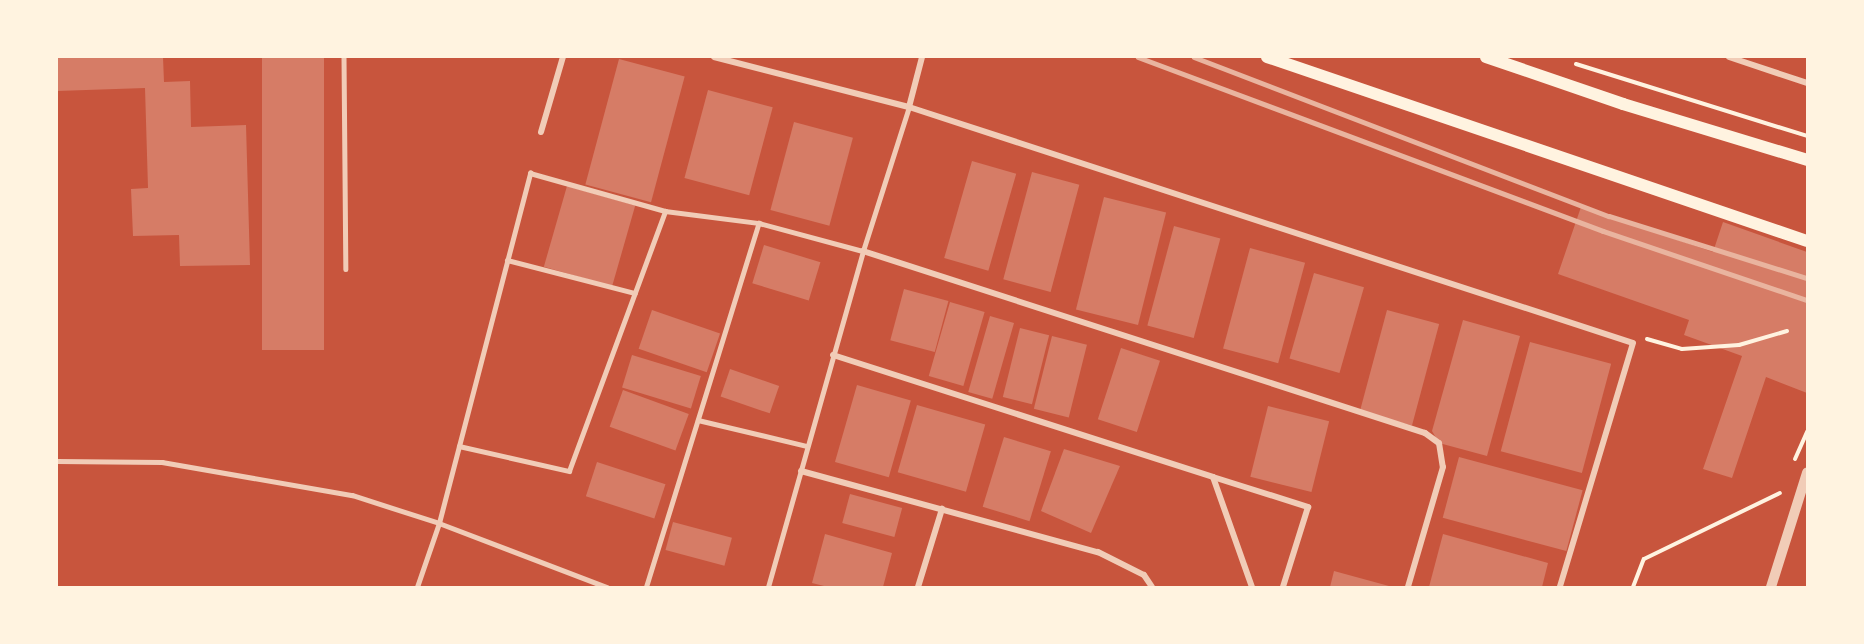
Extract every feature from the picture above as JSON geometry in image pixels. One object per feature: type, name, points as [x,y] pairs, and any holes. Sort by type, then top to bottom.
[{"type":"main road","points":[[1267,57],[1807,241]]},
{"type":"main road","points":[[1486,57],[1623,104],[1807,160]]},
{"type":"street","points":[[541,132],[562,57]]},
{"type":"street","points":[[714,57],[909,107],[1633,343],[1560,587]]},
{"type":"street","points":[[909,107],[922,57]]},
{"type":"street","points":[[1729,57],[1745,59],[1807,83]]},
{"type":"street","points":[[862,250],[1425,433],[1439,443],[1443,467],[1407,587]]},
{"type":"street","points":[[833,355],[1308,507],[1283,587]]},
{"type":"street","points":[[801,471],[1098,552],[1144,575],[1152,587]]},
{"type":"street","points":[[1771,587],[1807,474]]},
{"type":"street","points":[[1213,477],[1252,587]]},
{"type":"street","points":[[918,587],[942,509]]},
{"type":"lane","points":[[344,57],[346,269]]},
{"type":"lane","points":[[768,587],[862,250],[909,107]]},
{"type":"lane","points":[[417,587],[439,523],[530,173],[665,211],[759,223],[862,250]]},
{"type":"lane","points":[[459,447],[569,471],[665,211]]},
{"type":"lane","points":[[646,587],[759,223]]},
{"type":"lane","points":[[507,260],[635,293]]},
{"type":"lane","points":[[698,420],[807,446]]},
{"type":"lane","points":[[57,461],[162,462],[352,495],[439,523],[608,587]]},
{"type":"path","points":[[1574,64],[1807,136]]},
{"type":"path","points":[[1645,338],[1682,349],[1739,345],[1787,331]]},
{"type":"path","points":[[1793,464],[1807,432]]},
{"type":"path","points":[[1633,587],[1644,559],[1778,496],[1783,485]]},
{"type":"building","points":[[57,57],[163,57],[164,82],[190,81],[191,127],[246,125],[250,265],[180,266],[179,235],[133,236],[131,189],[148,188],[145,88],[57,91]]},
{"type":"building","points":[[262,57],[324,57],[324,350],[262,350]]},
{"type":"building","points":[[619,59],[685,77],[651,202],[585,185]]},
{"type":"building","points":[[708,90],[773,107],[749,195],[684,178]]},
{"type":"building","points":[[794,122],[853,138],[829,226],[770,210]]},
{"type":"building","points":[[972,161],[1016,174],[988,271],[944,258]]},
{"type":"building","points":[[1032,172],[1079,185],[1051,292],[1003,279]]},
{"type":"building","points":[[567,186],[635,206],[612,286],[544,267]]},
{"type":"building","points":[[1104,197],[1166,212],[1138,325],[1076,310]]},
{"type":"building","points":[[1581,207],[1713,252],[1723,222],[1807,252],[1807,393],[1766,377],[1732,478],[1703,469],[1742,356],[1684,335],[1689,320],[1558,274]]},
{"type":"building","points":[[1174,226],[1220,238],[1194,338],[1147,325]]},
{"type":"building","points":[[764,245],[820,262],[809,301],[752,283]]},
{"type":"building","points":[[1250,248],[1305,263],[1278,363],[1223,348]]},
{"type":"building","points":[[1314,273],[1364,287],[1339,373],[1289,359]]},
{"type":"building","points":[[904,289],[948,301],[935,352],[890,340]]},
{"type":"building","points":[[950,302],[985,312],[963,386],[929,376]]},
{"type":"building","points":[[652,310],[720,333],[707,372],[639,349]]},
{"type":"building","points":[[1387,310],[1439,324],[1412,425],[1360,411]]},
{"type":"building","points":[[990,316],[1014,323],[992,399],[968,392]]},
{"type":"building","points":[[1463,320],[1520,336],[1487,456],[1439,443],[1432,431]]},
{"type":"building","points":[[1020,328],[1049,335],[1032,404],[1003,397]]},
{"type":"building","points":[[1052,336],[1087,345],[1069,417],[1034,409]]},
{"type":"building","points":[[1530,342],[1611,364],[1582,473],[1501,451]]},
{"type":"building","points":[[1121,348],[1160,361],[1137,432],[1098,419]]},
{"type":"building","points":[[632,355],[701,376],[691,409],[622,388]]},
{"type":"building","points":[[730,369],[779,386],[770,413],[721,396]]},
{"type":"building","points":[[857,385],[911,400],[889,477],[835,462]]},
{"type":"building","points":[[623,390],[689,414],[675,451],[610,427]]},
{"type":"building","points":[[917,405],[985,425],[966,492],[898,472]]},
{"type":"building","points":[[1268,406],[1329,421],[1311,492],[1250,477]]},
{"type":"building","points":[[1004,437],[1051,451],[1030,521],[983,507]]},
{"type":"building","points":[[1064,449],[1120,466],[1091,533],[1041,511]]},
{"type":"building","points":[[1459,457],[1583,490],[1566,551],[1443,518]]},
{"type":"building","points":[[597,462],[665,484],[654,518],[586,496]]},
{"type":"building","points":[[850,494],[902,508],[894,537],[842,523]]},
{"type":"building","points":[[673,522],[732,538],[724,566],[665,550]]},
{"type":"building","points":[[825,534],[892,553],[883,587],[828,587],[812,583]]},
{"type":"building","points":[[1443,534],[1548,563],[1542,587],[1429,587]]},
{"type":"building","points":[[1334,571],[1389,586],[1389,587],[1330,587]]},
{"type":"railway","points":[[1138,57],[1603,231],[1807,300]]},
{"type":"railway","points":[[1194,57],[1609,216],[1807,278]]}]
